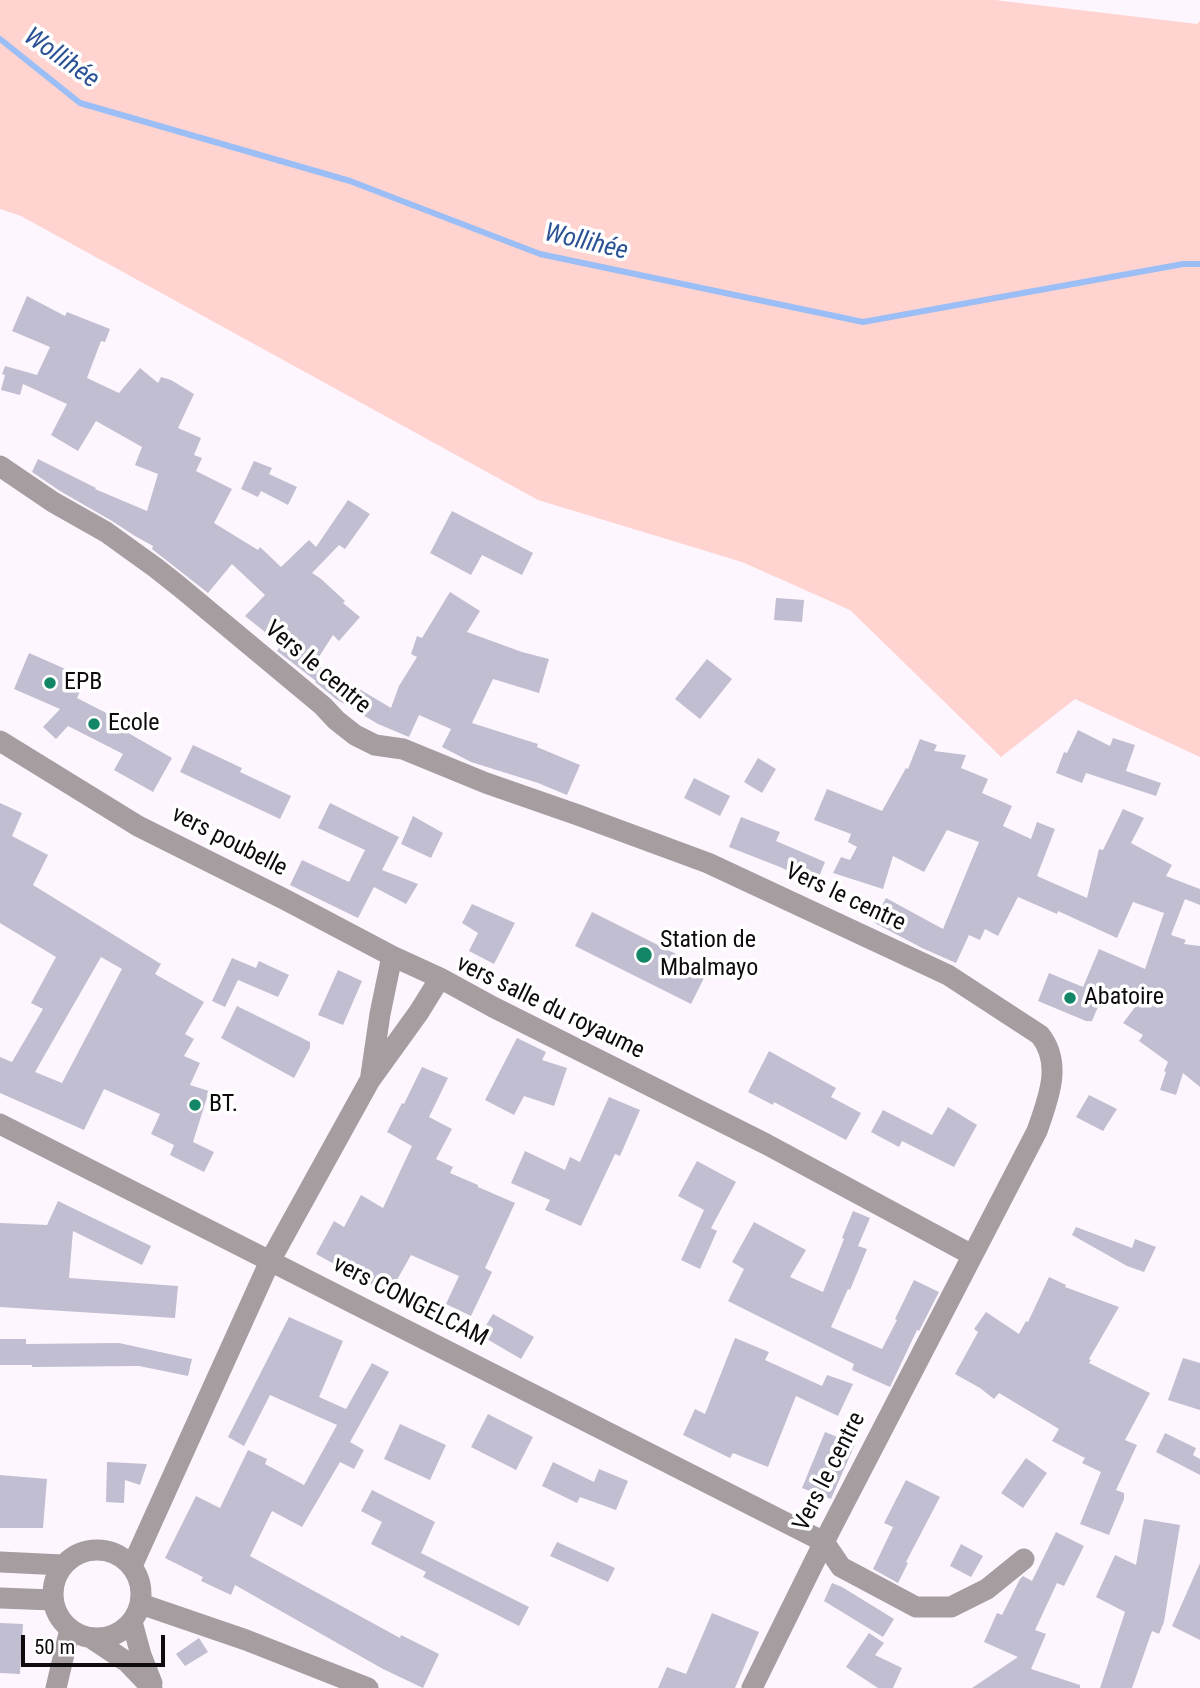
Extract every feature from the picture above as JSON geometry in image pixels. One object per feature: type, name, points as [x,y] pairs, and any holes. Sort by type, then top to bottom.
[{"type":"street","name":"Vers le centre","points":[[0,466],[53,502],[106,532],[180,586],[355,735],[375,745],[403,749],[486,783],[708,863],[948,975],[1040,1035],[1047,1044],[1053,1061],[1050,1086],[1037,1130],[824,1542],[752,1688]]},
{"type":"street","name":"vers poubelle","points":[[0,741],[138,826],[440,978]]},
{"type":"street","points":[[370,1080],[392,956]]},
{"type":"street","name":"vers salle du royaume","points":[[270,1261],[370,1080],[440,978],[766,1144],[972,1255]]},
{"type":"street","points":[[0,1124],[270,1261],[132,1566]]},
{"type":"street","name":"vers CONGELCAM","points":[[270,1261],[824,1542]]},
{"type":"street","points":[[824,1542],[841,1567],[916,1607],[951,1607],[987,1589],[1024,1559]]},
{"type":"street","points":[[98,1549],[117,1554],[132,1566],[141,1584],[136,1613],[141,1655],[153,1688],[127,1662],[91,1638],[70,1629],[58,1616],[53,1600],[54,1583],[64,1565],[79,1553],[98,1549]]},
{"type":"street","points":[[0,1562],[64,1565]]},
{"type":"street","points":[[0,1598],[53,1600]]},
{"type":"street","points":[[91,1638],[113,1636],[136,1613]]},
{"type":"street","points":[[136,1613],[246,1640],[368,1688]]},
{"type":"street","points":[[56,1688],[70,1629]]},
{"type":"shaded area","points":[[0,0],[995,0],[1197,24],[1200,21],[1200,757],[1075,699],[1001,757],[850,610],[742,562],[538,500],[21,216],[0,209]]},
{"type":"building","points":[[27,296],[65,316],[67,312],[110,329],[105,342],[101,341],[87,378],[119,393],[140,368],[158,383],[161,377],[171,380],[194,394],[178,428],[201,438],[194,455],[202,458],[196,471],[232,489],[214,523],[258,550],[260,547],[281,567],[309,540],[316,547],[348,500],[370,514],[345,549],[339,545],[312,573],[360,617],[339,641],[333,635],[315,663],[349,687],[351,684],[391,708],[399,686],[417,657],[411,654],[417,636],[422,638],[450,592],[480,611],[467,632],[549,659],[539,693],[493,679],[472,723],[538,744],[537,747],[580,765],[567,795],[471,762],[442,747],[451,729],[419,715],[409,737],[378,724],[336,699],[277,651],[281,645],[245,616],[265,595],[232,564],[208,593],[152,549],[153,546],[32,472],[38,459],[95,489],[147,511],[158,474],[135,465],[142,447],[96,421],[78,451],[51,435],[67,404],[23,384],[20,395],[1,390],[5,366],[37,375],[50,347],[12,331]]},
{"type":"building","points":[[254,461],[272,468],[269,474],[297,487],[288,505],[261,491],[258,497],[241,489]]},
{"type":"building","points":[[452,511],[533,553],[522,575],[482,555],[471,575],[430,553]]},
{"type":"building","points":[[776,598],[804,600],[802,622],[774,620]]},
{"type":"building","points":[[29,653],[86,678],[77,698],[120,720],[116,726],[172,758],[153,792],[114,770],[123,754],[68,726],[56,739],[43,727],[60,709],[14,689]]},
{"type":"building","points":[[707,659],[732,679],[700,719],[675,699]]},
{"type":"building","points":[[1078,730],[1110,746],[1113,738],[1135,745],[1126,771],[1161,783],[1156,796],[1086,773],[1082,783],[1056,773],[1064,752],[1067,753]]},
{"type":"building","points":[[920,739],[937,745],[934,751],[966,755],[961,768],[988,779],[982,793],[1012,806],[1003,826],[1031,839],[1037,822],[1055,829],[1037,876],[1087,898],[1099,849],[1103,850],[1123,809],[1144,818],[1131,843],[1172,865],[1166,876],[1200,889],[1200,905],[1185,899],[1171,935],[1186,940],[1184,944],[1200,946],[1200,1087],[1183,1073],[1176,1095],[1160,1090],[1168,1062],[1139,1041],[1143,1035],[1123,1023],[1139,1002],[1106,988],[1092,1021],[1086,1021],[1038,1001],[1049,973],[1083,987],[1099,949],[1145,969],[1164,913],[1133,902],[1117,938],[1058,911],[1057,914],[1018,897],[998,936],[985,929],[980,940],[969,935],[956,963],[873,922],[886,898],[943,929],[979,842],[947,830],[924,872],[893,856],[883,889],[833,873],[841,857],[850,860],[857,847],[848,842],[851,834],[814,820],[827,789],[882,811],[906,768],[908,769]]},
{"type":"building","points":[[193,745],[242,768],[240,772],[291,796],[280,819],[180,772]]},
{"type":"building","points":[[758,758],[776,769],[762,793],[744,782]]},
{"type":"building","points":[[694,778],[730,796],[720,816],[684,798]]},
{"type":"building","points":[[0,803],[22,813],[12,836],[48,855],[33,885],[161,964],[155,974],[204,1002],[185,1034],[194,1039],[184,1056],[200,1063],[190,1085],[209,1091],[193,1142],[214,1152],[204,1172],[170,1155],[174,1145],[151,1134],[160,1114],[104,1089],[84,1130],[0,1093],[0,1057],[12,1062],[43,1009],[31,1003],[56,957],[0,923]],"holes":[[[101,957],[122,969],[62,1083],[35,1072]]]},
{"type":"building","points":[[330,803],[399,837],[382,870],[418,884],[406,904],[374,887],[358,918],[290,885],[302,860],[349,882],[365,850],[318,828]]},
{"type":"building","points":[[413,816],[443,833],[431,858],[401,844]]},
{"type":"building","points":[[741,817],[780,832],[776,841],[825,862],[816,884],[729,847]]},
{"type":"building","points":[[472,904],[515,923],[494,964],[469,951],[478,933],[462,923]]},
{"type":"building","points":[[592,912],[708,970],[691,1004],[575,946]]},
{"type":"building","points":[[232,958],[256,968],[259,961],[289,975],[278,997],[238,980],[225,1007],[212,1001]]},
{"type":"building","points":[[338,970],[362,981],[343,1025],[318,1015]]},
{"type":"building","points":[[237,1006],[310,1042],[310,1048],[294,1078],[221,1038]]},
{"type":"building","points":[[517,1038],[546,1052],[542,1060],[567,1068],[554,1106],[524,1096],[514,1115],[485,1100]]},
{"type":"building","points":[[769,1051],[836,1088],[831,1097],[861,1113],[846,1140],[774,1102],[773,1105],[748,1092]]},
{"type":"building","points":[[422,1067],[448,1078],[429,1117],[452,1129],[436,1159],[453,1167],[450,1173],[515,1203],[485,1268],[492,1272],[471,1316],[446,1304],[459,1276],[411,1255],[389,1294],[316,1254],[334,1221],[344,1227],[361,1195],[383,1208],[412,1146],[387,1132]]},
{"type":"building","points":[[1089,1095],[1117,1109],[1103,1131],[1076,1117]]},
{"type":"building","points":[[609,1097],[640,1110],[620,1156],[615,1154],[581,1226],[545,1210],[550,1200],[511,1183],[525,1151],[565,1170],[570,1157],[580,1162]]},
{"type":"building","points":[[948,1107],[977,1125],[954,1167],[902,1141],[899,1147],[871,1132],[883,1110],[932,1135]]},
{"type":"building","points":[[697,1161],[736,1182],[711,1228],[717,1231],[700,1269],[681,1260],[704,1210],[678,1196]]},
{"type":"building","points":[[58,1201],[151,1246],[142,1265],[73,1231],[69,1278],[178,1286],[175,1318],[0,1307],[0,1223],[47,1225]]},
{"type":"building","points":[[853,1211],[870,1218],[858,1246],[867,1249],[831,1327],[882,1349],[914,1280],[939,1292],[919,1331],[917,1330],[890,1387],[852,1370],[854,1364],[728,1301],[744,1269],[732,1262],[754,1222],[806,1250],[790,1277],[823,1292]]},
{"type":"building","points":[[1076,1227],[1132,1248],[1135,1239],[1156,1247],[1144,1272],[1127,1266],[1072,1235]]},
{"type":"building","points":[[1049,1277],[1066,1285],[1065,1287],[1119,1307],[1089,1363],[1150,1393],[1125,1440],[1137,1445],[1116,1490],[1124,1493],[1124,1499],[1109,1535],[1080,1524],[1101,1472],[1082,1463],[1085,1458],[1052,1441],[1059,1429],[999,1393],[994,1399],[955,1374],[978,1332],[974,1329],[986,1312],[1019,1334],[1026,1321],[1028,1322]]},
{"type":"building","points":[[493,1314],[534,1337],[521,1359],[480,1335]]},
{"type":"building","points":[[289,1317],[343,1341],[319,1397],[346,1409],[372,1363],[389,1372],[350,1442],[364,1450],[354,1469],[340,1462],[302,1527],[272,1511],[250,1556],[400,1638],[401,1635],[439,1654],[423,1688],[383,1669],[235,1585],[231,1595],[201,1581],[203,1577],[165,1558],[196,1496],[220,1508],[248,1450],[267,1459],[265,1464],[304,1485],[337,1425],[270,1395],[244,1446],[228,1437]]},
{"type":"building","points":[[735,1338],[769,1352],[765,1360],[822,1386],[827,1375],[853,1384],[838,1416],[796,1396],[768,1467],[733,1453],[730,1458],[683,1435],[695,1409],[705,1414]]},
{"type":"building","points":[[0,1339],[26,1339],[26,1344],[119,1343],[192,1359],[188,1376],[139,1366],[0,1365]]},
{"type":"building","points":[[1183,1358],[1200,1363],[1200,1410],[1168,1400]]},
{"type":"building","points":[[488,1414],[533,1437],[516,1470],[471,1447]]},
{"type":"building","points":[[400,1424],[446,1445],[430,1480],[384,1459]]},
{"type":"building","points":[[825,1432],[855,1444],[831,1499],[802,1488]]},
{"type":"building","points":[[1165,1433],[1196,1448],[1193,1455],[1200,1459],[1200,1475],[1156,1452]]},
{"type":"building","points":[[1026,1458],[1047,1473],[1023,1508],[1001,1493]]},
{"type":"building","points":[[107,1462],[147,1464],[140,1485],[125,1480],[124,1503],[106,1502]]},
{"type":"building","points":[[553,1462],[594,1482],[599,1469],[628,1481],[616,1510],[580,1497],[577,1503],[542,1486]]},
{"type":"building","points":[[0,1475],[47,1479],[43,1528],[0,1528]]},
{"type":"building","points":[[906,1480],[940,1497],[898,1583],[873,1569],[893,1527],[884,1523]]},
{"type":"building","points":[[372,1490],[435,1522],[421,1553],[529,1607],[519,1626],[423,1577],[426,1572],[371,1544],[382,1522],[361,1511]]},
{"type":"building","points":[[1144,1519],[1180,1525],[1164,1622],[1159,1634],[1152,1631],[1132,1688],[1100,1688],[1125,1612],[1096,1597],[1115,1555],[1136,1565]]},
{"type":"building","points":[[1056,1532],[1084,1546],[1064,1586],[1057,1583],[1035,1630],[1046,1634],[1031,1669],[1080,1685],[1080,1688],[972,1688],[1018,1657],[984,1642],[997,1613],[1002,1615],[1020,1579],[1023,1576],[1032,1581]]},
{"type":"building","points":[[557,1542],[615,1568],[608,1582],[550,1556]]},
{"type":"building","points":[[961,1544],[983,1556],[971,1577],[950,1566]]},
{"type":"building","points":[[1200,1563],[1200,1640],[1172,1626]]},
{"type":"building","points":[[832,1583],[894,1619],[883,1637],[824,1601]]},
{"type":"building","points":[[712,1613],[759,1632],[735,1688],[658,1688],[667,1667],[686,1674]]},
{"type":"building","points":[[0,1623],[23,1624],[20,1674],[0,1673]]},
{"type":"building","points":[[869,1633],[884,1643],[875,1655],[902,1668],[893,1688],[878,1688],[846,1667]]},
{"type":"building","points":[[199,1638],[208,1652],[185,1666],[176,1654]]},
{"type":"waterway","name":"Wollihée","points":[[0,39],[80,103],[350,181],[540,254],[863,322],[1183,264],[1200,264]]},
{"type":"place","name":"EPB","points":[[50,683]]},
{"type":"place","name":"Ecole","points":[[94,724]]},
{"type":"place","name":"Station de Mbalmayo","points":[[644,955]]},
{"type":"place","name":"Abatoire","points":[[1070,998]]},
{"type":"place","name":"BT.","points":[[195,1105]]}]
